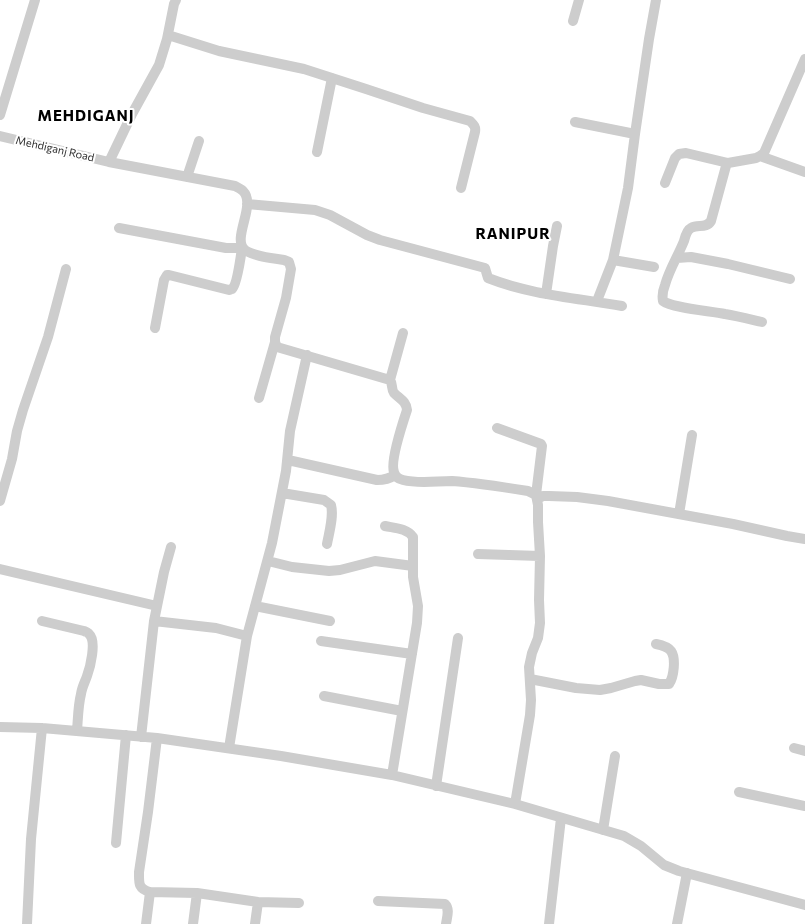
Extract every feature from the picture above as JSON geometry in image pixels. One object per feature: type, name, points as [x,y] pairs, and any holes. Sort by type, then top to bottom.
[{"type":"street","points":[[0,115],[35,0]]},
{"type":"street","points":[[110,162],[132,114],[159,65],[176,0]]},
{"type":"street","points":[[573,21],[579,0]]},
{"type":"street","points":[[597,301],[613,260],[628,188],[656,0]]},
{"type":"street","points":[[168,35],[218,51],[304,69],[423,108],[470,121],[476,128],[476,132],[461,188]]},
{"type":"street","points":[[665,183],[675,158],[679,154],[686,153],[728,163],[760,156],[764,153],[805,59]]},
{"type":"street","points":[[317,152],[332,78]]},
{"type":"street","points":[[575,122],[635,134]]},
{"type":"street","name":"Mehdiganj Road","points":[[0,136],[110,162],[235,186],[242,190],[246,196],[247,204]]},
{"type":"street","points":[[187,177],[199,142]]},
{"type":"street","points":[[760,156],[805,172]]},
{"type":"street","points":[[728,163],[711,221],[706,226],[692,227],[688,230],[670,271],[662,297],[664,302],[680,307],[726,314],[762,322]]},
{"type":"street","points":[[156,328],[164,280],[167,276],[169,275],[229,290],[233,287],[240,264],[242,248],[240,240],[247,204],[315,210],[330,215],[367,236],[485,268],[488,278],[507,286],[622,306]]},
{"type":"street","points":[[546,294],[557,226]]},
{"type":"street","points":[[119,228],[226,248],[242,248],[254,254],[289,262],[291,269],[286,298],[259,398]]},
{"type":"street","points":[[676,258],[691,257],[790,279]]},
{"type":"street","points":[[613,260],[654,267]]},
{"type":"street","points":[[0,502],[12,459],[17,431],[48,337],[66,269]]},
{"type":"street","points":[[403,333],[390,380],[393,391],[404,401],[407,410],[393,460],[393,471],[398,478],[416,482],[462,482],[528,491],[537,497],[577,497],[679,514],[805,539]]},
{"type":"street","points":[[275,342],[277,346],[282,349],[390,380]]},
{"type":"street","points":[[228,748],[247,636],[268,561],[288,460],[290,431],[307,355]]},
{"type":"street","points":[[497,428],[541,444],[542,446],[537,497],[540,556],[540,623],[538,638],[532,653],[529,667],[531,700],[530,715],[515,804]]},
{"type":"street","points":[[679,514],[692,435]]},
{"type":"street","points":[[288,460],[377,480],[383,480],[395,475]]},
{"type":"street","points":[[282,493],[324,500],[331,505],[332,515],[327,544]]},
{"type":"street","points":[[385,526],[403,529],[411,533],[413,537],[413,576],[418,606],[412,654],[392,775]]},
{"type":"street","points":[[141,736],[154,621],[164,572],[172,547]]},
{"type":"street","points":[[478,554],[540,556]]},
{"type":"street","points":[[268,561],[292,567],[329,571],[340,570],[375,561],[413,566]]},
{"type":"street","points":[[0,569],[157,606]]},
{"type":"street","points":[[255,606],[330,621]]},
{"type":"street","points":[[42,621],[84,631],[92,638],[92,657],[88,674],[81,692],[77,731]]},
{"type":"street","points":[[154,621],[216,628],[247,636]]},
{"type":"street","points":[[436,786],[458,638]]},
{"type":"street","points":[[321,641],[412,654]]},
{"type":"street","points":[[530,679],[576,688],[593,689],[611,688],[641,680],[659,684],[669,684],[673,672],[673,656],[668,648],[656,644]]},
{"type":"street","points":[[324,696],[402,710]]},
{"type":"street","points":[[0,726],[141,736],[281,756],[392,775],[515,804],[624,836],[640,846],[664,865],[679,871],[805,905]]},
{"type":"street","points":[[27,924],[32,839],[42,728]]},
{"type":"street","points":[[116,843],[126,735]]},
{"type":"street","points":[[157,738],[139,881],[142,888],[150,892],[197,893],[258,902],[299,903]]},
{"type":"street","points":[[794,748],[805,751]]},
{"type":"street","points":[[603,830],[615,756]]},
{"type":"street","points":[[739,792],[805,806]]},
{"type":"street","points":[[548,924],[562,818]]},
{"type":"street","points":[[677,924],[687,873]]},
{"type":"street","points":[[146,924],[150,892]]},
{"type":"street","points":[[193,924],[197,893]]},
{"type":"street","points":[[378,901],[445,904],[448,910],[446,924]]},
{"type":"street","points":[[255,924],[258,902]]},
{"type":"district","name":"MEHDIGANJ","points":[[86,116]]},
{"type":"district","name":"RANIPUR","points":[[513,234]]}]
